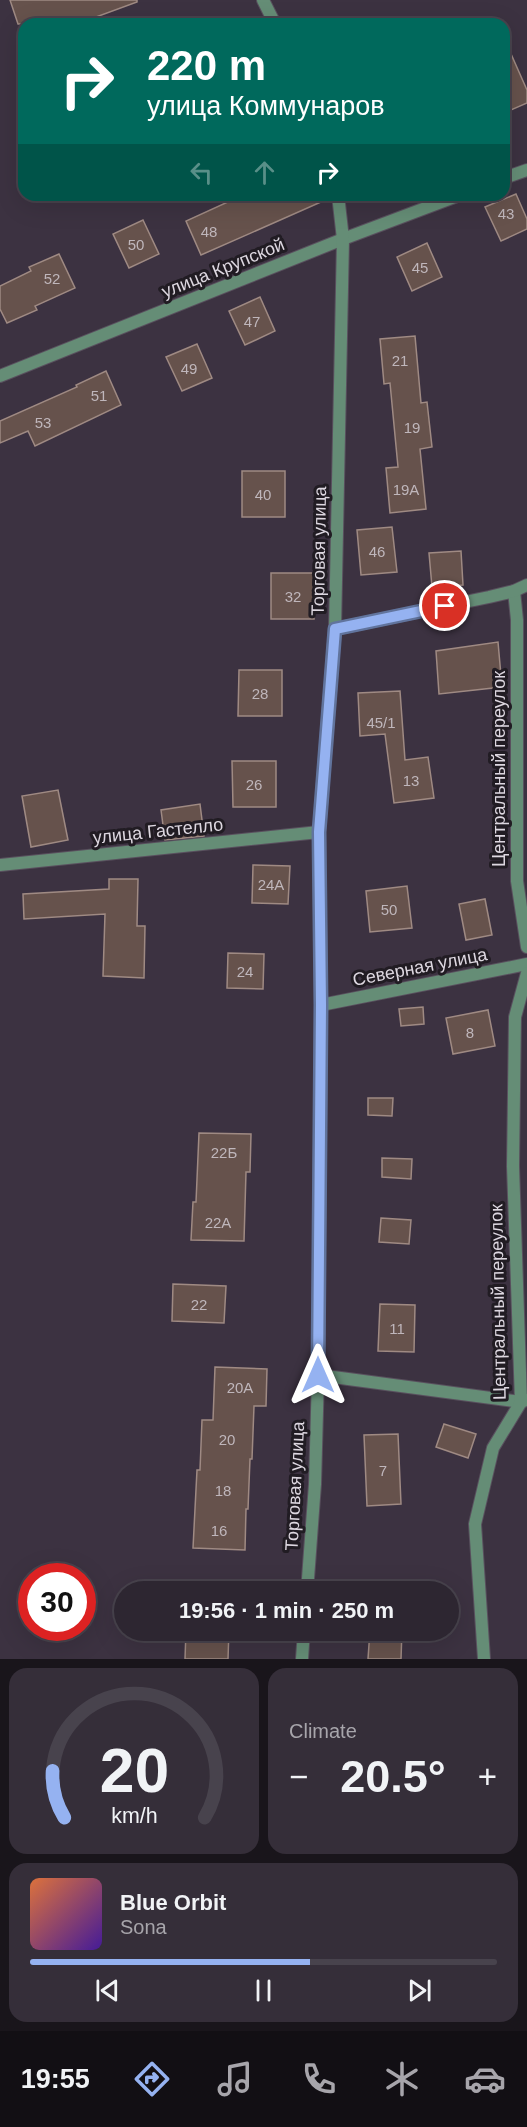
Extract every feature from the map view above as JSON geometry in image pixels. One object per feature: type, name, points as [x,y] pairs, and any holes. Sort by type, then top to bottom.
[{"type":"street","points":[[264,0],[272,18]]},
{"type":"street","points":[[510,176],[527,170]]},
{"type":"street","name":"Торговая улица","points":[[308,1581],[315,1484],[318,1375],[321,1005],[319,832],[335,629],[343,239],[339,201]]},
{"type":"street","name":"улица Крупской","points":[[0,376],[444,201]]},
{"type":"street","points":[[335,629],[514,591],[527,585]]},
{"type":"street","name":"Центральный переулок","points":[[514,591],[517,620],[517,881],[527,947]]},
{"type":"street","name":"улица Гастелло","points":[[0,865],[319,832]]},
{"type":"street","name":"Северная улица","points":[[321,1005],[527,964]]},
{"type":"street","name":"Центральный переулок","points":[[484,1659],[475,1524],[493,1448],[524,1401],[513,1166],[515,1017],[527,973]]},
{"type":"street","points":[[318,1375],[524,1401]]},
{"type":"street","points":[[302,1659],[303,1641]]},
{"type":"building","points":[[10,0],[137,0],[137,2],[93,18],[18,18],[18,24]]},
{"type":"building","points":[[510,52],[527,90],[527,103],[510,110]]},
{"type":"building","points":[[516,194],[527,219],[527,229],[501,241],[485,207],[499,201],[510,201],[510,197]]},
{"type":"building","points":[[230,201],[323,201],[201,255],[186,221]]},
{"type":"building","points":[[143,220],[159,254],[129,268],[113,234]]},
{"type":"building","points":[[427,243],[442,277],[412,291],[397,257]]},
{"type":"building","points":[[59,254],[75,288],[35,306],[37,310],[7,323],[0,309],[0,286],[31,271],[29,267]]},
{"type":"building","points":[[260,297],[275,331],[245,345],[229,311]]},
{"type":"building","points":[[415,336],[421,403],[427,402],[432,447],[420,449],[426,509],[390,513],[386,468],[398,467],[390,383],[384,384],[380,339]]},
{"type":"building","points":[[197,344],[212,378],[182,391],[166,357]]},
{"type":"building","points":[[106,371],[121,405],[35,446],[28,431],[0,443],[0,421],[77,387],[76,385]]},
{"type":"building","points":[[242,471],[285,471],[285,517],[242,517]]},
{"type":"building","points":[[392,527],[397,572],[361,575],[357,530]]},
{"type":"building","points":[[461,551],[463,585],[432,587],[429,553]]},
{"type":"building","points":[[271,573],[314,573],[314,619],[271,619]]},
{"type":"building","points":[[498,642],[502,687],[439,694],[436,651]]},
{"type":"building","points":[[239,670],[282,670],[282,716],[238,716]]},
{"type":"building","points":[[400,691],[405,760],[428,757],[434,798],[394,803],[385,734],[360,736],[358,693]]},
{"type":"building","points":[[232,761],[276,761],[276,807],[233,807]]},
{"type":"building","points":[[58,790],[68,840],[31,847],[22,796]]},
{"type":"building","points":[[200,804],[204,836],[165,840],[161,810]]},
{"type":"building","points":[[253,865],[290,866],[288,904],[252,903]]},
{"type":"building","points":[[109,879],[138,879],[137,926],[145,926],[144,978],[103,976],[105,914],[24,919],[23,894],[109,889]]},
{"type":"building","points":[[407,886],[412,928],[370,932],[366,891]]},
{"type":"building","points":[[485,899],[492,935],[466,940],[459,904]]},
{"type":"building","points":[[228,953],[264,954],[263,989],[227,988]]},
{"type":"building","points":[[423,1007],[424,1024],[401,1026],[399,1009]]},
{"type":"building","points":[[488,1010],[495,1046],[453,1054],[446,1018]]},
{"type":"building","points":[[368,1098],[393,1098],[392,1116],[368,1115]]},
{"type":"building","points":[[199,1133],[251,1134],[250,1172],[246,1172],[244,1241],[191,1240],[193,1202],[196,1202]]},
{"type":"building","points":[[382,1158],[412,1159],[411,1179],[382,1177]]},
{"type":"building","points":[[381,1218],[411,1220],[409,1244],[379,1242]]},
{"type":"building","points":[[173,1284],[226,1286],[224,1323],[172,1321]]},
{"type":"building","points":[[380,1304],[415,1305],[414,1352],[378,1351]]},
{"type":"building","points":[[215,1367],[267,1369],[266,1406],[254,1406],[245,1550],[193,1548],[202,1420],[213,1420]]},
{"type":"building","points":[[444,1424],[476,1434],[468,1458],[436,1447]]},
{"type":"building","points":[[398,1434],[401,1504],[367,1506],[364,1435]]},
{"type":"building","points":[[186,1641],[229,1641],[228,1659],[185,1659]]},
{"type":"building","points":[[369,1641],[402,1641],[401,1659],[368,1659]]},
{"type":"route","points":[[318,1375],[321,1005],[319,832],[335,629],[445,606]]}]
